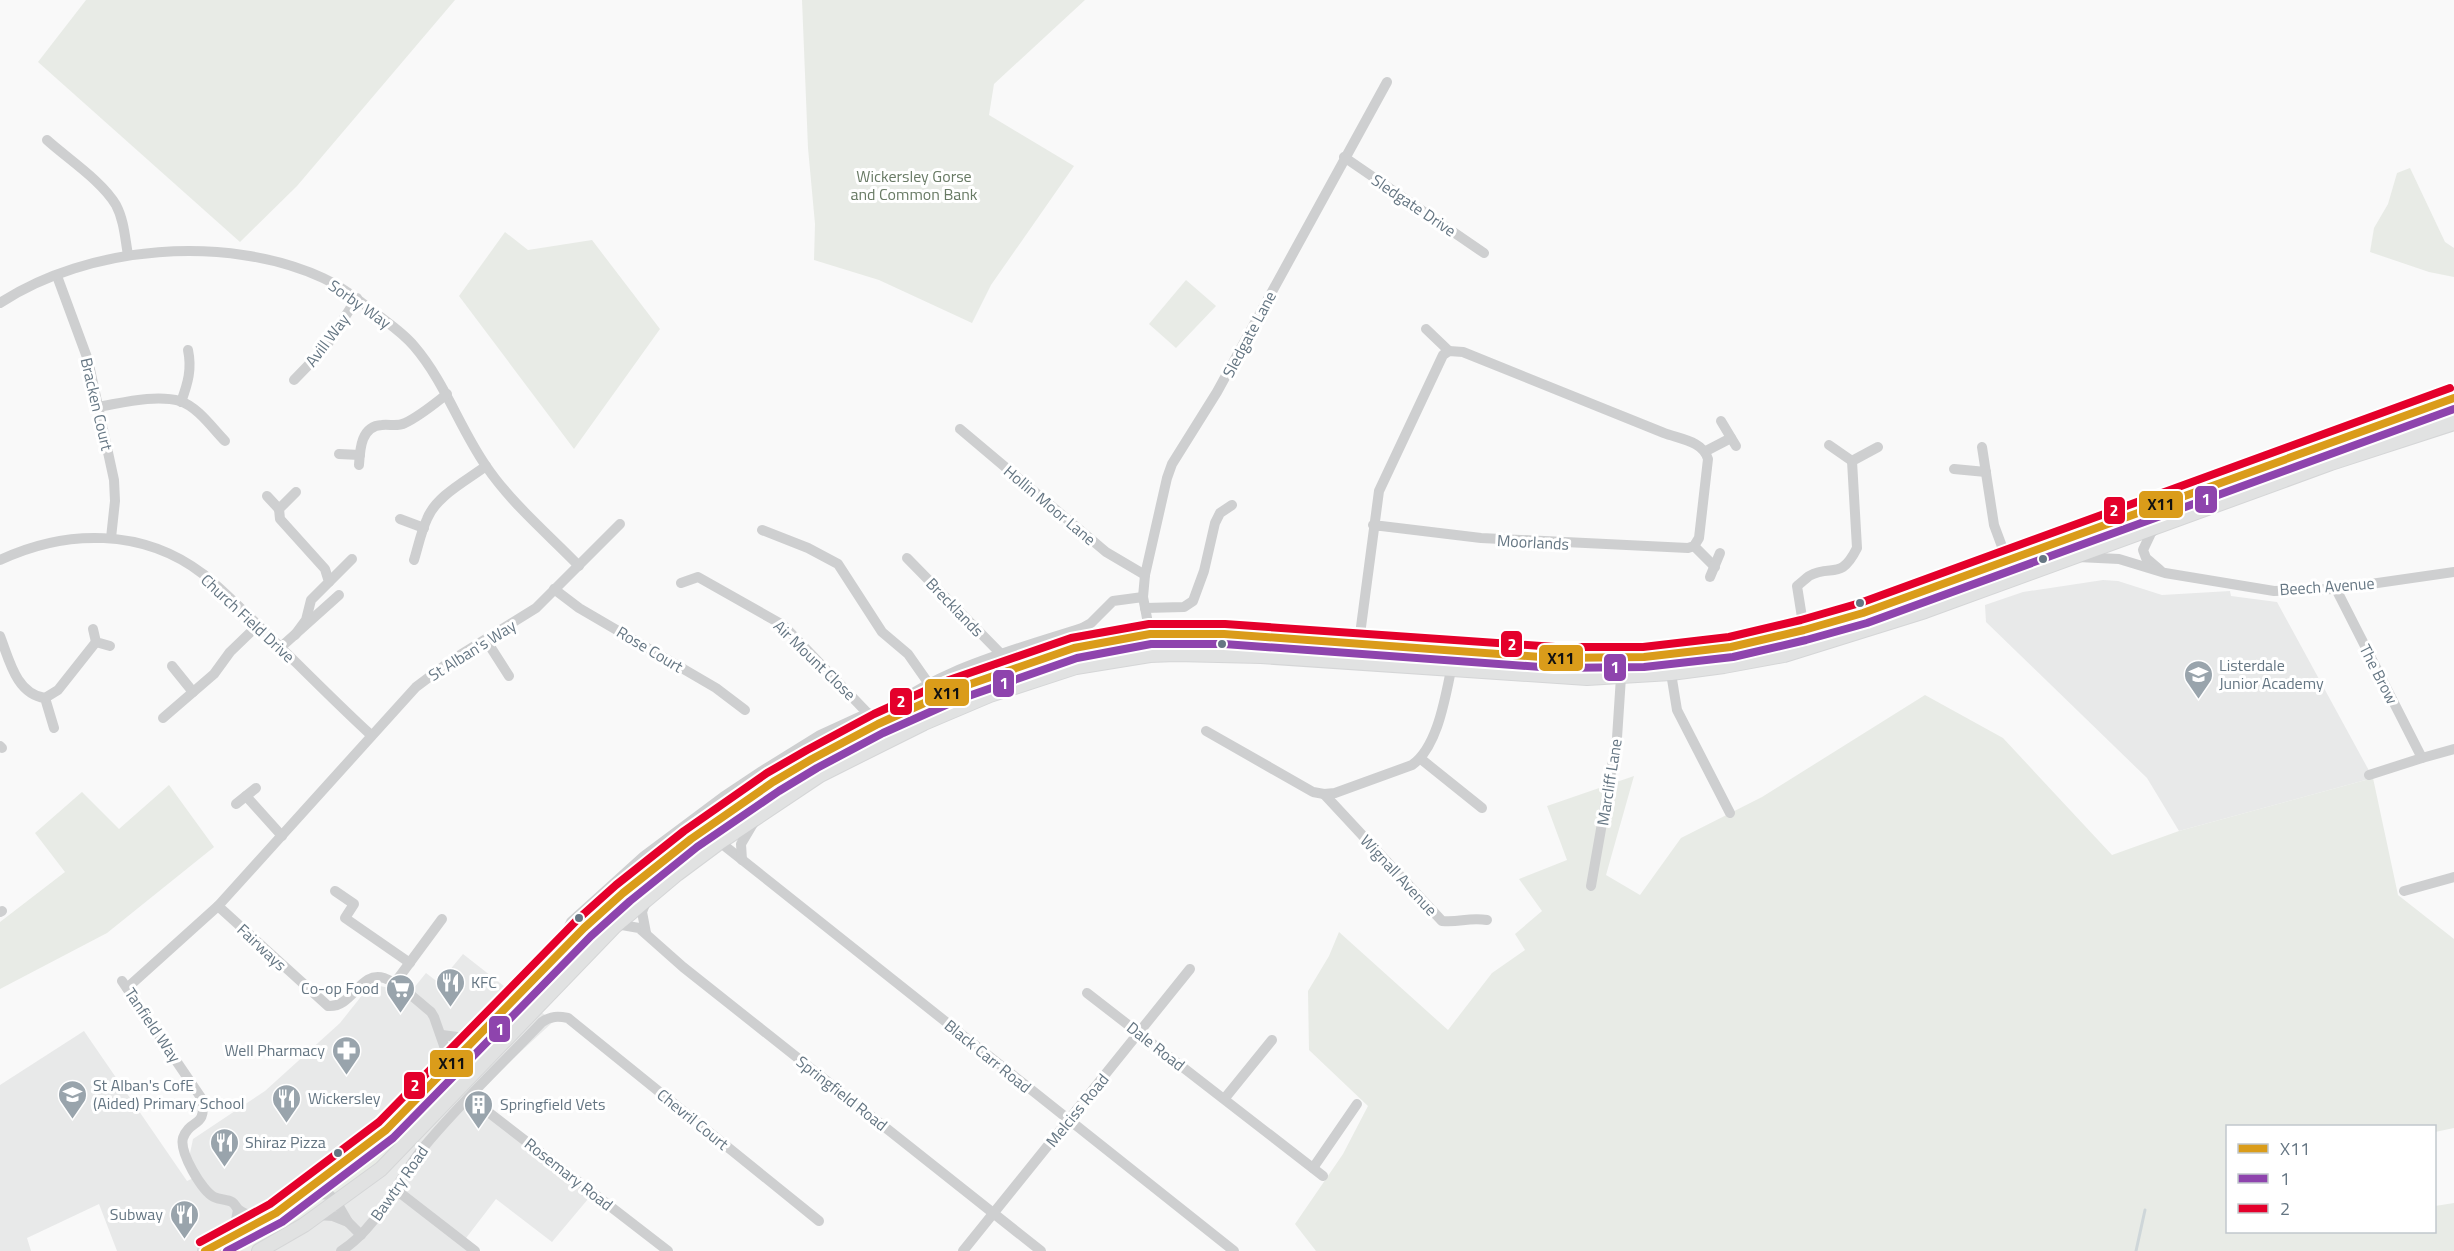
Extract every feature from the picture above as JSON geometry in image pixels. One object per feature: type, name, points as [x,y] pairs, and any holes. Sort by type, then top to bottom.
[{"type":"main road","points":[[206,1251],[273,1215],[386,1130],[553,959],[623,893],[707,827],[802,765],[925,701],[1026,663],[1074,648],[1150,634],[1192,633],[1280,637],[1555,658],[1644,657],[1731,647],[1863,613],[2454,398]]},
{"type":"main road","name":"Bawtry Road","points":[[259,1251],[337,1203],[381,1169],[614,927],[720,842],[820,775],[924,723],[990,695],[1076,667],[1150,655],[1176,654],[1325,661],[1587,678],[1671,673],[1784,655],[1925,611],[2331,463],[2454,423]]},
{"type":"main road","points":[[1280,637],[1323,648],[1326,652],[1325,661]]},
{"type":"main road","points":[[737,806],[753,819]]},
{"type":"street","name":"Sledgate Lane","points":[[1144,602],[1145,575],[1172,464],[1217,392],[1387,82]]},
{"type":"street","points":[[47,140],[105,190],[116,205],[123,224],[128,255]]},
{"type":"street","name":"Sledgate Drive","points":[[1344,157],[1484,253]]},
{"type":"street","name":"Sorby Way","points":[[0,303],[27,287],[90,264],[128,255],[174,251],[250,256],[273,261],[322,278],[357,298],[413,345],[447,394],[486,466],[511,496],[579,566]]},
{"type":"street","name":"Bracken Court","points":[[57,276],[88,360],[114,480],[115,501],[111,538]]},
{"type":"street","name":"Avill Way","points":[[294,380],[325,348],[357,298]]},
{"type":"street","points":[[1426,329],[1449,351],[1463,352],[1664,433],[1695,443],[1706,451],[1708,466],[1701,528],[1694,546],[1714,567]]},
{"type":"street","points":[[181,402],[188,383],[191,364],[188,350]]},
{"type":"street","points":[[1392,666],[1368,655],[1359,642],[1379,491],[1439,361],[1449,351]]},
{"type":"street","points":[[339,454],[359,460],[362,440],[372,428],[378,425],[404,424],[447,394]]},
{"type":"street","points":[[97,407],[141,400],[181,402],[198,413],[225,441]]},
{"type":"street","points":[[1706,451],[1734,442],[1721,421]]},
{"type":"street","name":"Hollin Moor Lane","points":[[960,429],[1106,552],[1145,575]]},
{"type":"street","points":[[1829,445],[1852,461]]},
{"type":"street","points":[[1852,461],[1878,447]]},
{"type":"street","points":[[1982,447],[1994,525],[2007,560]]},
{"type":"street","points":[[1809,648],[1797,586],[1810,575],[1841,570],[1857,548],[1852,461]]},
{"type":"street","points":[[414,560],[427,517],[443,498],[486,466]]},
{"type":"street","points":[[1954,469],[1986,472]]},
{"type":"street","points":[[279,509],[296,492]]},
{"type":"street","points":[[267,496],[279,509],[279,519],[325,569],[329,582]]},
{"type":"street","points":[[878,724],[898,702],[929,684],[1002,655],[1082,628],[1091,623],[1113,601],[1144,602],[1181,608],[1190,604],[1204,571],[1215,523],[1220,513],[1232,505]]},
{"type":"street","points":[[400,519],[424,528]]},
{"type":"street","points":[[2164,523],[2151,533],[2143,550],[2151,564],[2165,573]]},
{"type":"street","name":"St Alban's Way","points":[[125,984],[218,906],[416,687],[536,608],[620,524]]},
{"type":"street","name":"Moorlands","points":[[1373,525],[1536,542],[1665,549],[1694,546]]},
{"type":"street","points":[[762,530],[808,548],[838,564],[882,632],[908,654],[929,684]]},
{"type":"street","name":"Church Field Drive","points":[[0,560],[48,542],[88,536],[111,538],[162,551],[186,562],[217,587],[371,735]]},
{"type":"street","points":[[1710,578],[1720,553]]},
{"type":"street","name":"Beech Avenue","points":[[2073,557],[2119,559],[2165,573],[2274,591],[2336,589],[2454,572]]},
{"type":"street","name":"Brecklands","points":[[907,558],[1002,655]]},
{"type":"street","points":[[295,635],[306,620],[311,600],[352,559]]},
{"type":"street","name":"Air Mount Close","points":[[681,583],[698,577],[783,625],[878,724]]},
{"type":"street","name":"Rose Court","points":[[554,589],[579,608],[716,688],[745,710]]},
{"type":"street","name":"The Brow","points":[[2336,589],[2422,758]]},
{"type":"street","points":[[281,648],[339,595]]},
{"type":"street","points":[[1144,602],[1150,634]]},
{"type":"street","points":[[163,718],[214,674],[230,652],[258,626]]},
{"type":"street","points":[[93,629],[96,642]]},
{"type":"street","points":[[0,636],[19,683],[28,692],[45,698]]},
{"type":"street","points":[[486,640],[509,676]]},
{"type":"street","points":[[96,642],[110,646]]},
{"type":"street","points":[[45,698],[58,690],[96,642]]},
{"type":"street","points":[[172,666],[193,692]]},
{"type":"street","points":[[1206,731],[1313,792],[1324,794],[1412,765],[1421,759],[1428,749],[1444,703],[1451,670]]},
{"type":"street","points":[[1671,673],[1677,710],[1730,813]]},
{"type":"street","name":"Marcliff Lane","points":[[1591,886],[1617,738],[1621,677]]},
{"type":"street","points":[[45,698],[54,728]]},
{"type":"street","points":[[553,959],[571,922],[644,856],[762,771],[820,735],[868,712]]},
{"type":"street","points":[[2369,775],[2454,748]]},
{"type":"street","points":[[1421,759],[1482,808]]},
{"type":"street","points":[[236,804],[256,788]]},
{"type":"street","name":"Wignall Avenue","points":[[1324,794],[1442,921],[1454,922],[1469,918],[1487,920]]},
{"type":"street","points":[[246,796],[282,836]]},
{"type":"street","points":[[742,860],[741,844],[753,819]]},
{"type":"street","name":"Black Carr Road","points":[[707,827],[720,842],[742,860],[1234,1251]]},
{"type":"street","points":[[2404,891],[2454,877]]},
{"type":"street","points":[[335,891],[354,904],[345,918],[410,963]]},
{"type":"street","points":[[646,933],[642,912],[648,898]]},
{"type":"street","name":"Fairways","points":[[218,906],[328,1006],[343,1003],[371,978],[384,978],[394,984]]},
{"type":"street","points":[[439,1077],[447,1054],[442,1035],[431,1012],[394,984],[442,919]]},
{"type":"street","points":[[614,927],[633,926],[646,933]]},
{"type":"street","name":"Springfield Road","points":[[646,933],[682,967],[1041,1251]]},
{"type":"street","name":"Melciss Road","points":[[963,1251],[1190,969]]},
{"type":"street","name":"Tanfield Way","points":[[125,984],[202,1100],[204,1113],[201,1120],[183,1137],[182,1147],[185,1158],[213,1197],[231,1201],[238,1210],[253,1216],[273,1215]]},
{"type":"street","name":"Dale Road","points":[[1087,993],[1323,1176]]},
{"type":"street","name":"Bawtry Road","points":[[341,1251],[361,1235],[417,1155],[542,1022],[550,1017],[568,1018]]},
{"type":"street","name":"Chevril Court","points":[[568,1018],[819,1221]]},
{"type":"street","points":[[442,1035],[465,1038],[485,1030]]},
{"type":"street","points":[[1225,1098],[1272,1040]]},
{"type":"street","name":"Rosemary Road","points":[[470,1098],[668,1251]]},
{"type":"street","points":[[1312,1168],[1357,1104]]},
{"type":"street","points":[[395,1189],[475,1251]]},
{"type":"street","points":[[273,1215],[320,1194],[330,1195],[337,1203]]},
{"type":"street","name":"Bawtry Road","points":[[337,1203],[348,1222],[361,1235]]},
{"type":"street","points":[[222,1243],[235,1225],[238,1210]]},
{"type":"street","name":"Bawtry Road","points":[[318,1215],[333,1216],[348,1222]]},
{"type":"shaded area","name":"Listerdale Junior Academy","points":[[2103,580],[2118,581],[2162,595],[2230,591],[2231,596],[2277,602],[2373,778],[2179,831],[2147,778],[1986,622],[1985,605],[2023,592]]},
{"type":"shaded area","points":[[463,954],[554,1021],[470,1098],[593,1193],[552,1242],[496,1199],[463,1242],[475,1251],[117,1251],[99,1204],[27,1238],[31,1251],[0,1251],[0,1085],[84,1031],[187,1181],[198,1176],[189,1158],[193,1139],[265,1091],[340,1023],[367,989],[376,985],[389,988],[404,1000],[426,973],[439,983]]},
{"type":"green space","points":[[86,0],[455,0],[297,186],[240,242],[38,62]]},
{"type":"green space","name":"Wickersley Gorse and Common Bank","points":[[802,0],[1085,0],[994,84],[989,115],[1074,166],[991,285],[972,323],[879,280],[814,260],[815,224],[808,148]]},
{"type":"green space","points":[[2410,168],[2445,242],[2454,248],[2454,277],[2429,272],[2370,252],[2374,228],[2388,204],[2397,173]]},
{"type":"green space","points":[[505,232],[528,250],[592,240],[660,329],[574,449],[459,296]]},
{"type":"green space","points":[[1186,280],[1216,306],[1176,348],[1149,324]]},
{"type":"green space","points":[[1925,695],[2003,738],[2112,855],[2179,831],[2373,778],[2398,895],[2454,939],[2454,1128],[2436,1132],[2436,1125],[2226,1125],[2226,1233],[2436,1233],[2436,1206],[2454,1203],[2454,1251],[1316,1251],[1295,1224],[1343,1154],[1368,1106],[1309,1050],[1308,991],[1329,956],[1339,932],[1448,1030],[1492,973],[1525,950],[1515,934],[1542,911],[1519,879],[1567,860],[1547,806],[1634,776],[1606,875],[1640,895],[1681,838],[1762,797]]},
{"type":"green space","points":[[169,785],[214,847],[107,933],[0,989],[0,922],[65,872],[35,833],[82,792],[119,829]]},
{"type":"green space","points":[[544,979],[551,985],[375,1166],[339,1195],[325,1190],[371,1155],[408,1121]]},
{"type":"green space","points":[[321,1201],[324,1204],[270,1241],[246,1250],[234,1251]]},
{"type":"waterway","points":[[2136,1251],[2145,1210]]},
{"type":"transit line","name":"2","points":[[200,1242],[270,1204],[379,1122],[577,920],[616,885],[684,831],[767,773],[807,750],[874,714],[949,680],[1071,638],[1149,624],[1225,624],[1555,647],[1643,647],[1729,637],[1860,603],[2450,388]]},
{"type":"transit line","name":"X11","points":[[205,1251],[276,1213],[386,1130],[584,928],[623,893],[691,839],[773,782],[812,759],[878,724],[953,690],[1074,648],[1150,634],[1224,634],[1555,658],[1644,657],[1731,647],[1863,613],[2454,398]]},
{"type":"transit line","name":"1","points":[[227,1251],[282,1222],[393,1138],[591,936],[697,847],[817,768],[883,733],[957,700],[1077,658],[1151,644],[1224,644],[1554,668],[1644,667],[1733,657],[1867,623],[2454,409]]},
{"type":"place","name":"Listerdale Junior Academy","points":[[2198,700]]},
{"type":"place","name":"KFC","points":[[450,1008]]},
{"type":"place","name":"Co-op Food","points":[[400,1014]]},
{"type":"place","name":"Well Pharmacy","points":[[346,1076]]},
{"type":"place","name":"St Alban's CofE (Aided) Primary School","points":[[72,1120]]},
{"type":"place","name":"Wickersley","points":[[287,1124]]},
{"type":"place","name":"Springfield Vets","points":[[479,1130]]},
{"type":"place","name":"Shiraz Pizza","points":[[224,1168]]},
{"type":"place","name":"Subway","points":[[184,1240]]}]
